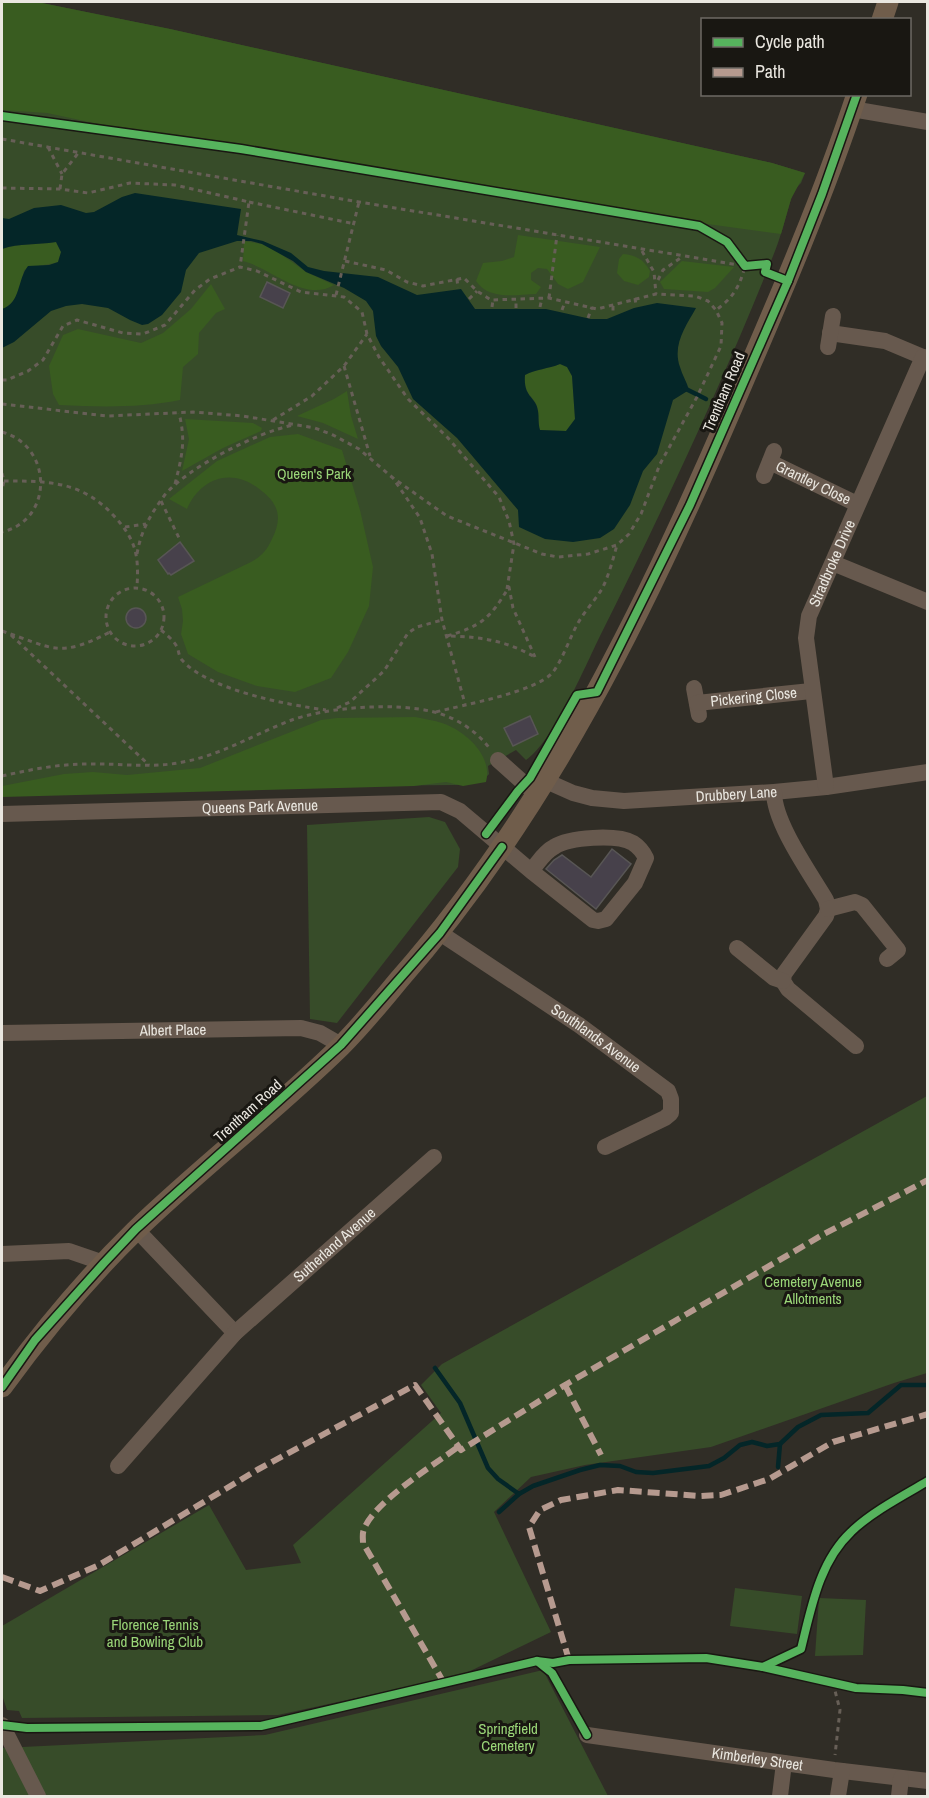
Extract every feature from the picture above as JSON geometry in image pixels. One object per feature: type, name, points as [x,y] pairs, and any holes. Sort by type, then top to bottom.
[{"type":"main road","points":[[883,18],[888,2]]},
{"type":"main road","name":"Trentham Road","points":[[2,1387],[35,1340],[136,1230],[341,1045],[440,933],[542,788],[597,692],[690,505],[788,281],[855,102]]},
{"type":"street","points":[[855,102],[927,122]]},
{"type":"street","points":[[830,332],[885,341],[925,357]]},
{"type":"street","name":"Stradbroke Drive","points":[[826,787],[811,691],[806,628],[857,504],[925,357]]},
{"type":"street","name":"Grantley Close","points":[[769,463],[857,504]]},
{"type":"street","points":[[833,563],[927,602]]},
{"type":"street","name":"Pickering Close","points":[[697,702],[811,691]]},
{"type":"street","name":"Drubbery Lane","points":[[498,760],[542,788],[592,798],[624,801],[774,792],[927,772]]},
{"type":"street","points":[[774,792],[774,801],[781,822],[826,900],[828,909],[826,916],[784,974],[783,981]]},
{"type":"street","name":"Queens Park Avenue","points":[[2,813],[441,802],[460,812],[531,871],[592,920],[598,921],[606,919],[635,883],[646,858],[642,850],[633,843],[613,838],[574,840],[554,846],[531,871]]},
{"type":"street","points":[[828,909],[855,902],[862,904],[898,950],[887,958]]},
{"type":"street","name":"Southlands Avenue","points":[[440,933],[579,1025],[668,1091],[671,1099],[671,1113],[605,1147]]},
{"type":"street","points":[[737,948],[774,978],[783,981],[788,988],[856,1046]]},
{"type":"street","name":"Albert Place","points":[[2,1033],[301,1028],[320,1033],[341,1045]]},
{"type":"street","name":"Sutherland Avenue","points":[[118,1466],[235,1334],[434,1157]]},
{"type":"street","points":[[136,1230],[235,1334]]},
{"type":"street","points":[[2,1254],[69,1251],[104,1263]]},
{"type":"street","points":[[2,1725],[38,1797]]},
{"type":"street","name":"Kimberley Street","points":[[587,1735],[838,1771],[927,1781]]},
{"type":"street","points":[[780,1797],[784,1763]]},
{"type":"street","points":[[838,1771],[838,1797]]},
{"type":"street","points":[[899,1797],[901,1778]]},
{"type":"path","points":[[2,139],[641,250],[746,266],[756,265]]},
{"type":"path","points":[[48,147],[62,174]]},
{"type":"path","points":[[60,189],[62,174],[79,152]]},
{"type":"path","points":[[2,188],[60,189],[88,193],[130,183],[175,186],[355,224]]},
{"type":"path","points":[[240,267],[249,202]]},
{"type":"path","points":[[336,296],[359,202]]},
{"type":"path","points":[[549,298],[557,235]]},
{"type":"path","points":[[641,250],[650,262],[657,282]]},
{"type":"path","points":[[656,294],[657,282],[663,270],[682,256]]},
{"type":"path","points":[[740,258],[746,266]]},
{"type":"path","points":[[2,404],[107,416],[193,412],[243,416],[298,425],[333,435],[359,449],[393,478],[447,516],[542,554],[558,557],[588,554],[617,545],[629,534],[641,514],[660,464],[701,389],[721,346],[722,323],[716,310],[708,301],[695,296],[656,294],[613,306],[592,308],[549,298],[493,300],[477,291],[464,278],[423,286],[407,282],[386,270],[345,261]]},
{"type":"path","points":[[716,310],[730,300],[741,284],[746,266]]},
{"type":"path","points":[[2,380],[8,380],[28,371],[43,360],[63,326],[77,320],[123,333],[143,334],[165,325],[195,290],[210,279],[240,267],[257,271],[302,292],[344,297],[362,312],[368,334],[379,357],[408,399],[448,438],[499,497],[509,521],[514,544],[507,590],[487,618],[471,629],[447,636]]},
{"type":"path","points":[[457,279],[458,288]]},
{"type":"path","points":[[469,299],[477,291]]},
{"type":"path","points":[[540,307],[542,298]]},
{"type":"path","points":[[635,298],[636,305]]},
{"type":"path","points":[[492,307],[493,300]]},
{"type":"path","points":[[516,300],[516,308]]},
{"type":"path","points":[[562,310],[565,302]]},
{"type":"path","points":[[613,306],[613,314]]},
{"type":"path","points":[[588,318],[592,308]]},
{"type":"path","points":[[271,421],[312,396],[344,366],[368,334]]},
{"type":"path","points":[[344,366],[370,459]]},
{"type":"path","points":[[175,486],[182,457],[184,433],[179,413]]},
{"type":"path","points":[[137,587],[137,554],[140,535],[161,501],[175,486],[216,456],[268,431],[298,425]]},
{"type":"path","points":[[2,432],[19,439],[31,450],[39,465],[41,481],[39,497],[32,512],[20,524],[2,532]]},
{"type":"path","points":[[2,473],[4,481],[2,490]]},
{"type":"path","points":[[393,478],[420,518],[432,554],[442,620],[465,704]]},
{"type":"path","points":[[4,481],[41,481],[71,486],[88,494],[105,505],[125,527],[137,554]]},
{"type":"path","points":[[161,501],[180,540]]},
{"type":"path","points":[[125,527],[146,524]]},
{"type":"path","points":[[435,712],[512,693],[537,683],[551,674],[586,609],[601,590],[617,545]]},
{"type":"path","points":[[137,587],[147,590],[161,602],[165,621],[161,630],[149,643],[131,646],[115,639],[106,621],[106,611],[110,601],[117,593],[127,589],[137,587]]},
{"type":"path","points":[[447,636],[478,636],[517,648],[535,657],[513,608],[508,587],[507,590]]},
{"type":"path","points":[[334,710],[350,702],[384,671],[408,633],[417,627],[442,620]]},
{"type":"path","points":[[161,630],[176,645],[185,663],[222,684],[259,698],[328,710],[366,708],[416,709],[435,712],[465,725],[487,744],[498,760]]},
{"type":"path","points":[[2,631],[42,647],[64,649],[83,645],[110,632]]},
{"type":"path","points":[[11,634],[149,765]]},
{"type":"path","points":[[2,776],[48,766],[181,763],[215,754],[290,721],[328,710]]},
{"type":"path","points":[[824,1680],[844,1686]]},
{"type":"path","points":[[833,1683],[840,1710],[838,1771]]},
{"type":"green space","name":"Queen's Park","points":[[2,2],[37,2],[170,29],[772,163],[805,173],[801,183],[794,190],[778,243],[735,349],[669,493],[568,703],[547,737],[526,760],[516,750],[488,766],[489,774],[482,782],[456,785],[229,787],[2,793]]},
{"type":"green space","points":[[2,2],[37,2],[170,29],[772,163],[805,173],[791,199],[781,234],[699,224],[651,214],[650,216],[609,209],[602,205],[601,207],[559,200],[559,198],[552,197],[551,199],[510,192],[510,190],[504,189],[503,191],[462,184],[462,182],[415,175],[415,173],[108,126],[47,113],[2,110]]},
{"type":"green space","points":[[518,235],[600,247],[583,282],[568,289],[558,284],[547,269],[538,268],[531,273],[531,280],[541,287],[536,294],[495,294],[481,287],[476,281],[483,263],[514,257]]},
{"type":"green space","points":[[244,241],[262,244],[275,250],[306,272],[334,285],[311,290],[243,261]]},
{"type":"green space","points":[[56,242],[61,252],[58,262],[24,270],[15,298],[2,309],[2,249]]},
{"type":"green space","points":[[623,254],[632,255],[645,263],[650,271],[649,277],[638,285],[624,281],[617,273],[619,259]]},
{"type":"green space","points":[[682,261],[734,267],[715,288],[708,292],[664,289],[660,282]]},
{"type":"green space","points":[[211,284],[225,309],[216,313],[199,333],[198,354],[183,367],[180,400],[120,406],[59,405],[53,394],[49,366],[63,335],[78,329],[141,343],[163,333],[191,309]]},
{"type":"green space","points":[[560,364],[567,367],[572,376],[575,419],[566,431],[540,430],[537,405],[526,388],[525,375]]},
{"type":"green space","points":[[347,391],[358,439],[323,423],[297,416],[334,399]]},
{"type":"green space","points":[[185,419],[253,423],[262,428],[261,431],[223,448],[182,471],[189,439]]},
{"type":"green space","points":[[298,434],[342,450],[360,510],[373,567],[369,606],[348,652],[331,678],[295,692],[257,686],[218,672],[188,654],[181,634],[183,621],[178,597],[261,555],[270,543],[278,523],[274,504],[258,488],[237,478],[217,479],[208,484],[200,490],[187,509],[169,499],[217,461],[270,437]]},
{"type":"green space","points":[[415,717],[442,723],[468,738],[476,746],[485,763],[486,782],[463,786],[446,782],[414,786],[2,797],[2,786],[64,774],[93,772],[127,775],[200,768],[321,720]]},
{"type":"green space","points":[[429,817],[445,822],[460,849],[458,867],[337,1023],[310,1019],[307,825]]},
{"type":"green space","name":"Cemetery Avenue Allotments","points":[[927,1096],[927,1373],[711,1447],[585,1465],[531,1477],[494,1512],[551,1632],[462,1675],[278,1715],[22,1718],[19,1711],[7,1710],[2,1695],[2,1626],[209,1505],[246,1570],[301,1563],[293,1545],[441,1413],[421,1385],[442,1364]]},
{"type":"green space","points":[[735,1588],[802,1596],[797,1634],[730,1626]]},
{"type":"green space","points":[[819,1598],[866,1600],[863,1655],[815,1656]]},
{"type":"green space","name":"Springfield Cemetery","points":[[543,1670],[608,1796],[3,1796],[2,1793],[2,1748],[265,1735]]},
{"type":"water","points":[[135,193],[241,209],[237,235],[263,241],[291,253],[308,267],[378,277],[417,295],[461,289],[475,309],[546,309],[591,319],[607,319],[634,308],[657,303],[696,308],[681,336],[678,351],[680,367],[689,390],[673,400],[657,454],[643,471],[630,505],[614,529],[600,538],[573,542],[545,539],[519,527],[518,510],[457,438],[413,399],[398,367],[376,336],[373,311],[366,301],[344,288],[306,272],[293,261],[262,244],[237,241],[199,253],[186,270],[181,292],[162,315],[148,324],[142,325],[108,308],[82,304],[66,306],[51,311],[14,342],[2,348],[2,309],[13,302],[28,266],[58,262],[61,252],[56,242],[2,249],[2,218],[9,219],[34,208],[61,205],[86,213],[94,212],[122,197]],"holes":[[[560,364],[567,367],[572,376],[575,419],[566,431],[540,430],[537,406],[526,388],[525,375]]]},
{"type":"building","points":[[267,282],[290,293],[283,308],[260,297]]},
{"type":"building","points":[[180,542],[194,561],[171,575],[158,560]]},
{"type":"building","points":[[136,608],[143,611],[146,618],[143,625],[136,628],[129,625],[126,618],[129,611]]},
{"type":"building","points":[[530,716],[538,734],[513,746],[504,728]]},
{"type":"building","points":[[612,849],[631,864],[596,909],[546,869],[562,855],[591,877]]},
{"type":"waterway","points":[[684,388],[706,399]]},
{"type":"waterway","points":[[435,1368],[460,1403],[488,1468],[498,1479],[519,1494]]},
{"type":"waterway","points":[[499,1512],[519,1494],[533,1486],[580,1470],[600,1465],[620,1466],[636,1472],[653,1473],[709,1466],[740,1445],[752,1442],[767,1446],[780,1444],[798,1427],[821,1415],[868,1413],[901,1385],[928,1385]]},
{"type":"waterway","points":[[778,1467],[780,1444]]},
{"type":"marked path","points":[[2,1577],[40,1591],[99,1565],[257,1470],[415,1385],[461,1450],[565,1385],[824,1234],[928,1180]]},
{"type":"marked path","points":[[565,1385],[601,1455]]},
{"type":"marked path","points":[[569,1660],[529,1527],[540,1510],[561,1500],[618,1490],[700,1496],[721,1495],[769,1479],[833,1442],[928,1414]]},
{"type":"marked path","points":[[444,1683],[363,1543],[363,1534],[370,1518],[392,1495],[458,1447]]},
{"type":"cycle path","points":[[486,834],[530,778],[577,695],[597,692],[690,505],[788,281],[856,96]]},
{"type":"cycle path","points":[[2,116],[241,149],[699,226],[727,242],[745,266],[767,264],[765,272],[788,281]]},
{"type":"cycle path","points":[[2,1387],[35,1340],[136,1229],[341,1045],[440,933],[502,847]]},
{"type":"cycle path","points":[[2,1725],[27,1728],[261,1726],[537,1661],[553,1663],[569,1660],[706,1658],[763,1667],[801,1649],[818,1587],[831,1557],[840,1544],[868,1518],[928,1481]]},
{"type":"cycle path","points":[[537,1661],[552,1673],[587,1735]]},
{"type":"cycle path","points":[[763,1667],[856,1688],[928,1693]]},
{"type":"park label","name":"Florence Tennis and Bowling Club","points":[[155,1634]]}]
